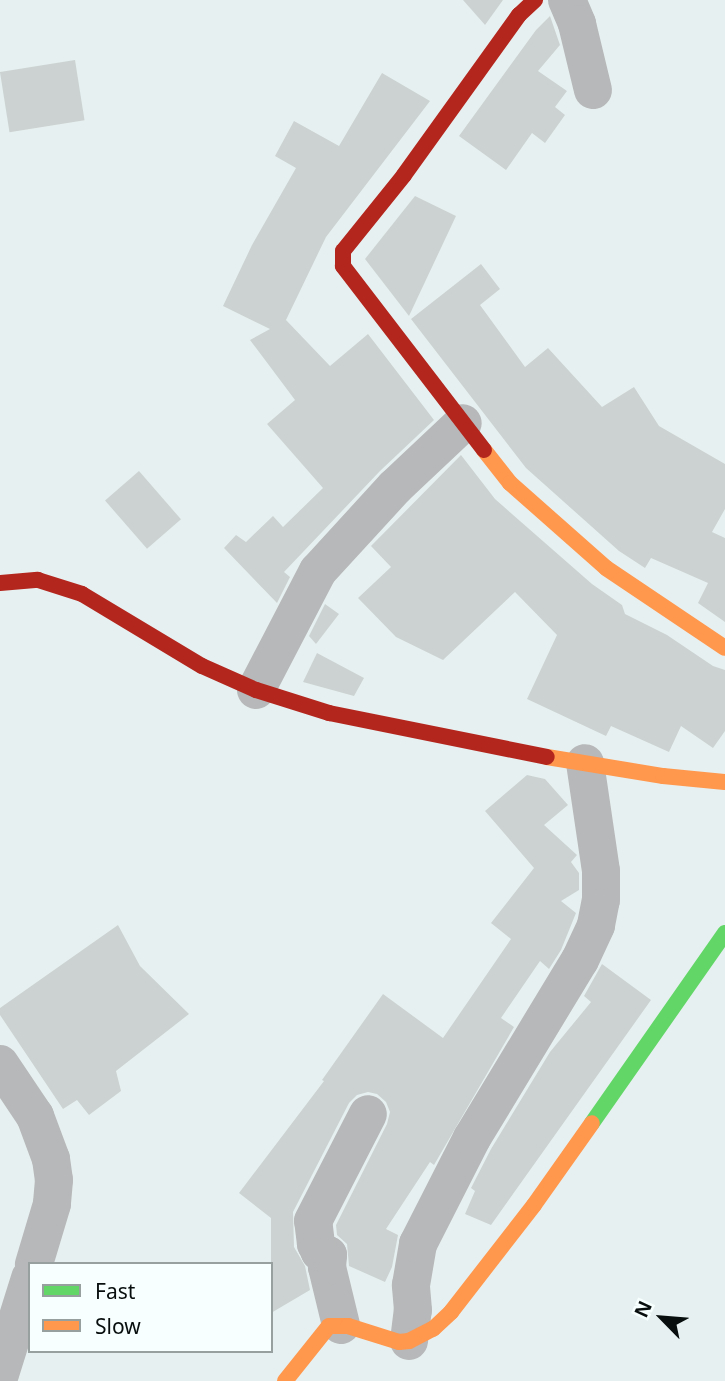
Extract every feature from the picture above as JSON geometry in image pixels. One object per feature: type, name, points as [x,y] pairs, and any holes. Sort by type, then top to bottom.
[{"type":"street","points":[[535,0],[519,15],[404,176],[343,251],[343,266],[510,483],[606,568],[725,648]]},
{"type":"street","points":[[567,0],[577,24],[593,90]]},
{"type":"street","points":[[256,690],[318,571],[396,487],[463,423]]},
{"type":"street","points":[[0,583],[38,580],[82,594],[202,666],[256,690],[329,713],[585,763],[725,782]]},
{"type":"street","points":[[409,1341],[413,1310],[411,1285],[418,1244],[472,1138],[580,960],[596,925],[601,900],[601,871],[585,763]]},
{"type":"street","points":[[285,1381],[329,1326],[341,1325],[391,1342],[409,1341],[433,1329],[451,1312],[534,1205],[725,933]]},
{"type":"street","points":[[0,1064],[36,1116],[51,1159],[54,1180],[52,1204],[35,1262]]},
{"type":"street","points":[[341,1325],[327,1267],[328,1255],[320,1252],[316,1244],[313,1221],[368,1114]]},
{"type":"street","points":[[0,1374],[28,1284]]},
{"type":"building","points":[[463,0],[503,0],[485,25]]},
{"type":"building","points":[[550,16],[560,45],[538,71],[567,91],[555,107],[565,115],[545,143],[532,133],[506,170],[459,136],[536,30]]},
{"type":"building","points":[[75,60],[85,120],[9,132],[0,72]]},
{"type":"building","points":[[382,73],[430,101],[326,237],[286,320],[330,366],[368,334],[434,420],[380,471],[284,572],[290,577],[277,603],[224,548],[236,535],[246,542],[273,516],[283,527],[323,488],[267,424],[295,400],[250,340],[270,329],[223,306],[252,245],[296,168],[275,156],[294,121],[339,146]]},
{"type":"building","points":[[415,196],[456,216],[409,316],[365,259]]},
{"type":"building","points":[[481,264],[500,289],[480,305],[525,367],[548,348],[602,407],[634,387],[659,426],[725,464],[725,509],[712,532],[725,538],[725,622],[698,603],[708,583],[651,558],[645,568],[619,551],[526,468],[411,319]]},
{"type":"building","points":[[461,455],[495,499],[592,584],[622,605],[625,614],[667,635],[713,666],[725,670],[725,731],[713,748],[681,726],[669,752],[611,726],[606,736],[527,699],[557,635],[515,592],[443,660],[396,637],[358,598],[391,567],[371,546]]},
{"type":"building","points":[[139,471],[181,519],[147,549],[105,501]]},
{"type":"building","points":[[325,604],[339,614],[316,644],[309,636]]},
{"type":"building","points":[[317,653],[364,678],[354,696],[303,682]]},
{"type":"building","points":[[527,775],[545,779],[568,805],[544,825],[577,855],[571,862],[579,873],[579,890],[561,901],[576,913],[561,950],[549,969],[540,961],[501,1018],[514,1027],[434,1165],[430,1162],[386,1229],[398,1235],[392,1267],[385,1282],[349,1266],[347,1244],[337,1235],[336,1225],[387,1124],[390,1112],[386,1102],[377,1094],[368,1092],[357,1095],[349,1103],[293,1212],[294,1247],[305,1266],[310,1290],[273,1312],[271,1218],[239,1193],[324,1081],[322,1080],[383,994],[443,1038],[511,939],[491,923],[534,868],[485,811]]},
{"type":"building","points":[[118,925],[140,966],[189,1014],[116,1071],[121,1091],[89,1115],[77,1100],[63,1109],[0,1015],[0,1008]]},
{"type":"building","points":[[602,964],[651,1000],[491,1225],[465,1214],[475,1191],[471,1188],[491,1149],[550,1052],[591,1002],[584,996]]},
{"type":"traffic: fast","points":[[592,1123],[725,933]]},
{"type":"traffic: slow","points":[[484,450],[510,483],[606,568],[725,648]]},
{"type":"traffic: slow","points":[[547,757],[663,776],[725,782]]},
{"type":"traffic: slow","points":[[285,1381],[329,1326],[348,1326],[399,1342],[409,1341],[433,1329],[451,1312],[534,1205],[592,1123]]},
{"type":"traffic: jam","points":[[484,450],[343,266],[343,251],[404,175],[519,15],[535,0]]},
{"type":"traffic: jam","points":[[0,583],[38,580],[82,594],[202,666],[256,690],[329,713],[547,757]]}]
